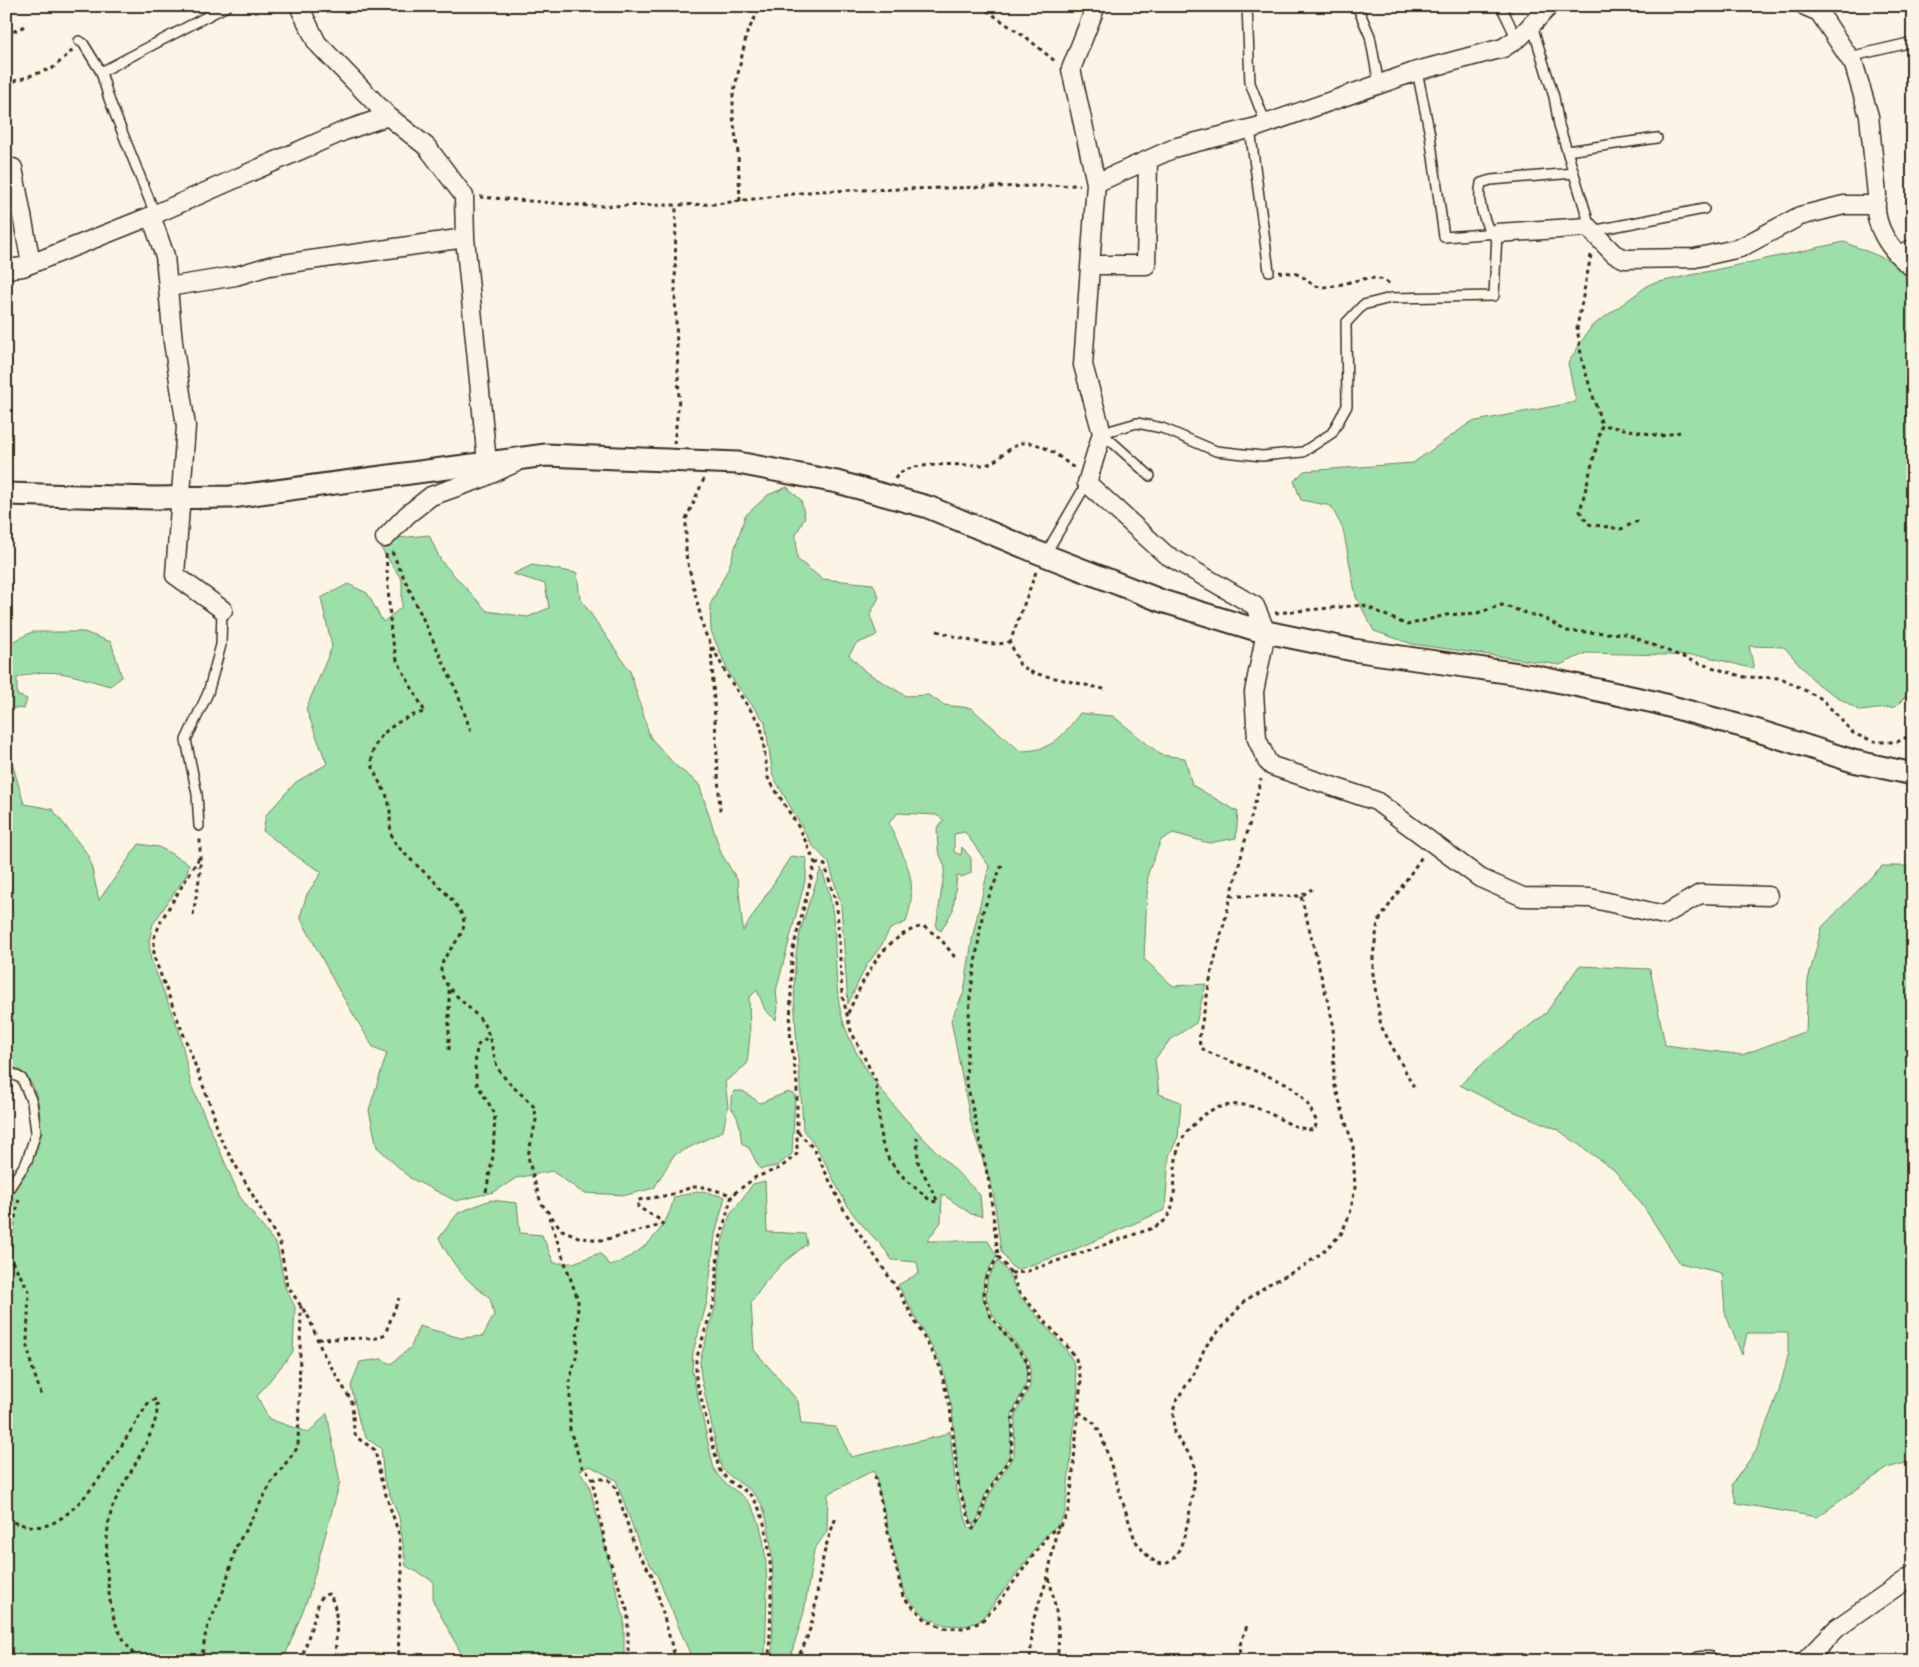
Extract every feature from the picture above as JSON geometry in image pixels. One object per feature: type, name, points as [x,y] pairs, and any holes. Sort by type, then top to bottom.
[{"type":"street","points":[[1096,6],[1071,69],[1096,184],[1083,365],[1102,433],[1088,480],[1165,554],[1255,606],[1262,624],[1254,692],[1257,739],[1270,764],[1376,801],[1480,878],[1523,897],[1590,898],[1664,915],[1700,894],[1768,896]]},
{"type":"street","points":[[1096,184],[1176,147],[1258,127],[1417,72],[1503,48],[1517,39],[1549,6]]},
{"type":"street","points":[[1806,6],[1819,12],[1854,65],[1869,116],[1876,195],[1875,206],[1881,234],[1913,268]]},
{"type":"street","points":[[294,7],[317,44],[388,116],[427,147],[464,196],[465,238],[487,462]]},
{"type":"street","points":[[6,269],[31,264],[153,215],[344,131],[388,116]]},
{"type":"street","points":[[1091,265],[1146,266],[1148,160]]},
{"type":"street","points":[[13,168],[31,264]]},
{"type":"street","points":[[1494,233],[1592,231],[1614,254],[1625,258],[1696,258],[1740,248],[1800,216],[1844,206],[1875,206]]},
{"type":"street","points":[[153,215],[165,256],[173,342],[186,426],[179,498],[175,575],[222,610]]},
{"type":"street","points":[[168,287],[236,276],[269,266],[465,238]]},
{"type":"street","points":[[6,494],[179,498],[231,497],[546,455],[638,457],[738,463],[828,480],[928,507],[1162,601],[1262,624],[1353,650],[1533,676],[1654,702],[1752,729],[1852,762],[1913,774]]},
{"type":"street","points":[[385,538],[407,515],[431,496],[480,479],[529,457]]},
{"type":"street","points":[[1805,1661],[1838,1628],[1913,1576]]},
{"type":"street","points":[[1700,1661],[1709,1661]]},
{"type":"lane","points":[[101,72],[227,6]]},
{"type":"lane","points":[[1247,6],[1250,83],[1258,127],[1269,271]]},
{"type":"lane","points":[[1357,6],[1370,36],[1379,85]]},
{"type":"lane","points":[[1500,6],[1517,39]]},
{"type":"lane","points":[[1532,25],[1554,97],[1559,126],[1592,231],[1704,209]]},
{"type":"lane","points":[[79,41],[83,43],[101,72],[109,99],[153,215]]},
{"type":"lane","points":[[1849,57],[1913,42]]},
{"type":"lane","points":[[1417,72],[1430,135],[1444,237],[1494,233]]},
{"type":"lane","points":[[1567,151],[1657,138]]},
{"type":"lane","points":[[1102,433],[1137,423],[1162,428],[1216,450],[1262,456],[1303,452],[1332,433],[1347,406],[1346,323],[1363,305],[1394,298],[1494,296],[1494,233],[1481,210],[1479,194],[1481,183],[1491,180],[1574,173]]},
{"type":"lane","points":[[1896,251],[1913,244]]},
{"type":"lane","points":[[1102,433],[1150,476]]},
{"type":"lane","points":[[1044,555],[1088,480]]},
{"type":"lane","points":[[199,826],[197,794],[186,740],[208,693],[221,645],[222,610]]},
{"type":"lane","points":[[6,1070],[22,1079],[32,1102],[36,1132],[27,1161],[6,1193]]},
{"type":"path","points":[[740,201],[733,96],[747,33],[762,6]]},
{"type":"path","points":[[980,6],[1028,39],[1073,77]]},
{"type":"path","points":[[6,35],[25,26]]},
{"type":"path","points":[[6,84],[54,68],[70,55],[79,41]]},
{"type":"path","points":[[464,196],[591,206],[676,206],[740,201],[816,191],[1067,187],[1096,184]]},
{"type":"path","points":[[674,444],[679,399],[675,295],[676,206]]},
{"type":"path","points":[[1592,231],[1577,327],[1582,361],[1602,425],[1580,511],[1588,524],[1622,529],[1638,521]]},
{"type":"path","points":[[1269,271],[1299,274],[1311,285],[1327,287],[1359,279],[1383,279],[1390,283],[1394,298]]},
{"type":"path","points":[[1602,425],[1661,436],[1680,432]]},
{"type":"path","points":[[889,496],[896,476],[908,468],[932,465],[986,465],[1016,445],[1029,442],[1046,448],[1088,480]]},
{"type":"path","points":[[709,462],[707,473],[686,519],[686,555],[704,631],[729,680],[761,725],[768,778],[801,831],[815,862],[792,953],[790,1032],[797,1084],[797,1154],[780,1168],[756,1177],[732,1195],[718,1243],[714,1302],[696,1360],[696,1378],[718,1469],[726,1481],[752,1496],[763,1518],[767,1535],[770,1580],[769,1661]]},
{"type":"path","points":[[385,538],[457,692],[472,735]]},
{"type":"path","points":[[385,538],[391,634],[397,660],[425,712],[409,715],[393,725],[377,742],[371,756],[374,772],[389,803],[391,832],[396,843],[445,892],[463,914],[463,927],[458,939],[445,956],[441,970],[445,982],[483,1024],[489,1036],[500,1072],[535,1108],[536,1120],[528,1156],[541,1203],[548,1215],[578,1300],[576,1354],[570,1379],[570,1430],[583,1470],[588,1470],[592,1479],[607,1552],[628,1612],[628,1661]]},
{"type":"path","points":[[1044,555],[1031,583],[1010,642],[1020,665],[1033,673],[1108,690]]},
{"type":"path","points":[[1262,624],[1296,609],[1363,605],[1407,625],[1446,615],[1477,613],[1502,605],[1548,620],[1566,631],[1626,634],[1695,662],[1744,677],[1781,678],[1822,699],[1854,734],[1877,742],[1897,742],[1913,734]]},
{"type":"path","points":[[937,631],[980,643],[996,645],[1010,642]]},
{"type":"path","points":[[711,645],[720,811]]},
{"type":"path","points":[[1011,1273],[1025,1272],[1153,1228],[1165,1220],[1171,1208],[1175,1155],[1192,1126],[1207,1111],[1238,1104],[1261,1107],[1305,1129],[1314,1130],[1317,1122],[1306,1101],[1288,1084],[1205,1051],[1200,1046],[1199,1038],[1210,979],[1231,896],[1262,778],[1270,764]]},
{"type":"path","points":[[193,915],[200,874],[199,826]]},
{"type":"path","points":[[1414,1086],[1381,1026],[1373,974],[1373,956],[1378,922],[1432,842]]},
{"type":"path","points":[[199,858],[160,923],[154,938],[154,957],[213,1112],[219,1136],[280,1243],[287,1285],[309,1318],[318,1340],[352,1402],[356,1437],[375,1450],[381,1480],[399,1534],[402,1572],[398,1623],[399,1661]]},
{"type":"path","points":[[815,862],[825,865],[837,907],[842,994],[851,1031],[876,1081],[878,1126],[881,1140],[889,1160],[905,1179],[931,1201],[938,1202],[918,1162],[917,1137]]},
{"type":"path","points":[[1002,865],[983,911],[970,997],[966,1079],[989,1182],[998,1256],[1011,1273],[1019,1292],[1067,1346],[1076,1359],[1081,1380],[1080,1412],[1068,1513],[1056,1533],[1048,1576],[1033,1621],[1030,1661]]},
{"type":"path","points":[[1231,896],[1301,896],[1312,889]]},
{"type":"path","points":[[1080,1412],[1094,1424],[1101,1434],[1135,1540],[1145,1554],[1157,1564],[1164,1565],[1172,1560],[1184,1539],[1196,1469],[1192,1458],[1174,1433],[1173,1411],[1176,1399],[1194,1374],[1205,1347],[1223,1324],[1244,1302],[1269,1284],[1301,1268],[1324,1250],[1341,1234],[1350,1214],[1355,1188],[1353,1146],[1334,1083],[1333,1023],[1301,896]]},
{"type":"path","points":[[847,1014],[870,966],[888,945],[912,929],[923,926],[940,938],[957,960]]},
{"type":"path","points":[[449,987],[449,1050]]},
{"type":"path","points":[[486,1192],[493,1156],[494,1114],[477,1084],[475,1066],[476,1046],[489,1036]]},
{"type":"path","points":[[798,1132],[814,1149],[844,1212],[898,1290],[940,1367],[950,1408],[959,1490],[973,1529],[981,1516],[986,1496],[1011,1456],[1013,1414],[1028,1385],[1028,1362],[991,1317],[984,1298],[985,1279],[998,1256]]},
{"type":"path","points":[[22,1168],[22,1183],[9,1246],[9,1256],[29,1291],[27,1341],[31,1364],[42,1397]]},
{"type":"path","points":[[548,1215],[562,1230],[581,1238],[603,1240],[662,1225],[662,1220],[638,1207],[638,1200],[645,1197],[670,1195],[692,1187],[704,1187],[732,1195]]},
{"type":"path","points":[[318,1340],[378,1338],[384,1334],[399,1298]]},
{"type":"path","points":[[201,1661],[206,1631],[224,1589],[236,1547],[273,1480],[298,1447],[301,1306]]},
{"type":"path","points":[[6,1519],[31,1526],[43,1526],[71,1513],[91,1489],[149,1402],[156,1399],[158,1405],[156,1423],[113,1506],[108,1525],[107,1564],[112,1612],[117,1626],[139,1661]]},
{"type":"path","points":[[875,1476],[904,1597],[926,1620],[944,1628],[965,1628],[981,1622],[997,1605],[1049,1534],[1062,1524]]},
{"type":"path","points":[[592,1479],[608,1480],[616,1488],[635,1548],[653,1577],[676,1661]]},
{"type":"path","points":[[796,1661],[806,1643],[815,1617],[824,1554],[836,1517]]},
{"type":"path","points":[[1048,1576],[1058,1616],[1060,1641],[1057,1661]]},
{"type":"path","points":[[301,1661],[318,1602],[323,1595],[329,1594],[333,1600],[334,1608],[335,1661]]},
{"type":"path","points":[[1239,1661],[1240,1645],[1248,1623]]},
{"type":"green space","points":[[1844,242],[1903,266],[1913,274],[1913,689],[1895,707],[1860,711],[1817,684],[1784,647],[1749,646],[1754,669],[1705,656],[1586,653],[1560,665],[1412,644],[1374,631],[1356,597],[1343,529],[1331,506],[1301,500],[1294,481],[1304,471],[1413,463],[1471,422],[1576,402],[1568,363],[1591,327],[1650,284]]},
{"type":"green space","points":[[787,487],[801,500],[805,517],[796,535],[797,559],[822,579],[873,584],[879,597],[870,615],[877,635],[856,644],[849,655],[866,672],[906,696],[928,695],[944,705],[971,708],[1020,751],[1040,748],[1055,741],[1062,736],[1080,713],[1113,716],[1161,755],[1185,758],[1192,785],[1238,812],[1236,838],[1209,843],[1173,833],[1161,840],[1148,873],[1144,959],[1173,986],[1206,984],[1196,1023],[1170,1040],[1155,1059],[1159,1094],[1181,1102],[1178,1137],[1169,1156],[1165,1210],[1071,1251],[1017,1270],[1011,1266],[1001,1251],[993,1191],[971,1123],[951,1020],[964,992],[973,934],[989,866],[965,832],[954,834],[954,852],[961,855],[962,847],[971,858],[971,873],[962,877],[957,876],[953,910],[941,931],[936,928],[945,867],[938,850],[937,828],[944,820],[936,815],[898,813],[889,823],[909,871],[912,893],[910,907],[906,922],[890,929],[881,946],[866,966],[848,1004],[841,905],[829,863],[812,845],[773,776],[765,722],[730,676],[711,631],[710,605],[729,567],[745,516],[768,495]]},
{"type":"green space","points":[[429,535],[441,561],[487,611],[528,617],[549,608],[545,584],[513,574],[532,565],[577,573],[580,598],[630,671],[650,737],[675,765],[699,784],[721,853],[738,881],[743,931],[791,856],[807,858],[806,877],[776,991],[778,1008],[776,1020],[765,1010],[757,990],[749,998],[750,1035],[747,1064],[725,1082],[728,1106],[723,1131],[674,1155],[654,1188],[626,1195],[583,1193],[552,1171],[516,1178],[494,1192],[456,1201],[410,1178],[377,1147],[369,1110],[387,1053],[373,1047],[337,987],[300,917],[307,894],[322,872],[299,858],[263,831],[266,815],[296,782],[327,764],[306,709],[332,647],[321,598],[348,584],[367,593],[383,622],[402,607],[402,580],[380,547],[398,538]]},
{"type":"green space","points":[[32,632],[84,632],[111,642],[122,677],[110,686],[53,672],[30,674],[17,678],[17,695],[27,699],[24,709],[6,707],[6,645]]},
{"type":"green space","points":[[6,742],[24,804],[52,809],[89,856],[99,900],[139,844],[159,847],[189,864],[187,874],[153,924],[149,941],[151,960],[179,1030],[191,1085],[240,1197],[277,1246],[285,1287],[295,1307],[293,1352],[257,1396],[269,1419],[309,1433],[327,1413],[340,1482],[308,1598],[283,1661],[6,1661],[6,1202],[33,1159],[40,1125],[38,1100],[29,1079],[19,1070],[6,1065]]},
{"type":"green space","points":[[1882,866],[1913,866],[1913,1461],[1887,1468],[1817,1517],[1736,1503],[1732,1484],[1756,1451],[1779,1391],[1788,1356],[1788,1333],[1747,1333],[1742,1355],[1725,1313],[1722,1273],[1680,1263],[1643,1206],[1614,1170],[1557,1129],[1498,1105],[1460,1085],[1494,1053],[1546,1013],[1579,966],[1650,969],[1665,1045],[1742,1055],[1806,1031],[1808,980],[1822,927]]},
{"type":"green space","points":[[821,869],[831,902],[839,1003],[846,1030],[859,1057],[895,1107],[980,1195],[982,1216],[971,1214],[942,1194],[941,1222],[927,1241],[988,1241],[997,1256],[984,1278],[983,1298],[991,1318],[1017,1347],[1027,1363],[1026,1384],[1012,1414],[1010,1455],[985,1495],[979,1516],[973,1526],[960,1490],[952,1409],[942,1366],[898,1285],[919,1273],[917,1262],[892,1260],[851,1211],[816,1147],[803,1130],[794,986],[795,965],[801,928]]},
{"type":"green space","points":[[734,1091],[743,1091],[760,1103],[788,1092],[795,1095],[792,1154],[777,1166],[760,1169],[749,1148],[742,1144],[739,1123],[731,1105]]},
{"type":"green space","points":[[765,1181],[767,1232],[805,1234],[807,1244],[784,1262],[767,1280],[751,1303],[754,1350],[798,1401],[801,1424],[836,1427],[851,1457],[941,1436],[950,1431],[956,1491],[969,1528],[973,1530],[983,1515],[988,1497],[1014,1455],[1015,1416],[1030,1386],[1030,1361],[993,1315],[986,1297],[987,1280],[998,1260],[1009,1274],[1018,1294],[1064,1347],[1073,1361],[1078,1389],[1065,1513],[1060,1523],[1048,1533],[980,1621],[966,1626],[945,1625],[927,1618],[904,1594],[874,1470],[828,1494],[827,1531],[814,1550],[804,1612],[789,1661],[772,1661],[773,1575],[769,1529],[764,1511],[757,1497],[721,1467],[701,1377],[700,1361],[716,1304],[721,1246],[730,1215],[753,1184]]},
{"type":"green space","points":[[702,1191],[725,1197],[715,1235],[707,1302],[693,1352],[692,1371],[714,1469],[726,1484],[747,1500],[756,1514],[762,1532],[767,1600],[765,1661],[693,1661],[657,1575],[641,1550],[616,1480],[590,1466],[579,1470],[589,1485],[624,1619],[624,1661],[462,1661],[462,1655],[433,1601],[433,1581],[406,1566],[399,1517],[384,1480],[381,1448],[367,1439],[360,1425],[351,1386],[360,1362],[381,1359],[391,1364],[411,1347],[419,1326],[461,1338],[483,1336],[494,1315],[490,1298],[460,1272],[439,1238],[458,1213],[490,1200],[517,1203],[520,1233],[542,1235],[554,1263],[573,1263],[600,1253],[610,1266],[633,1255],[651,1240],[666,1220],[674,1197]]}]
